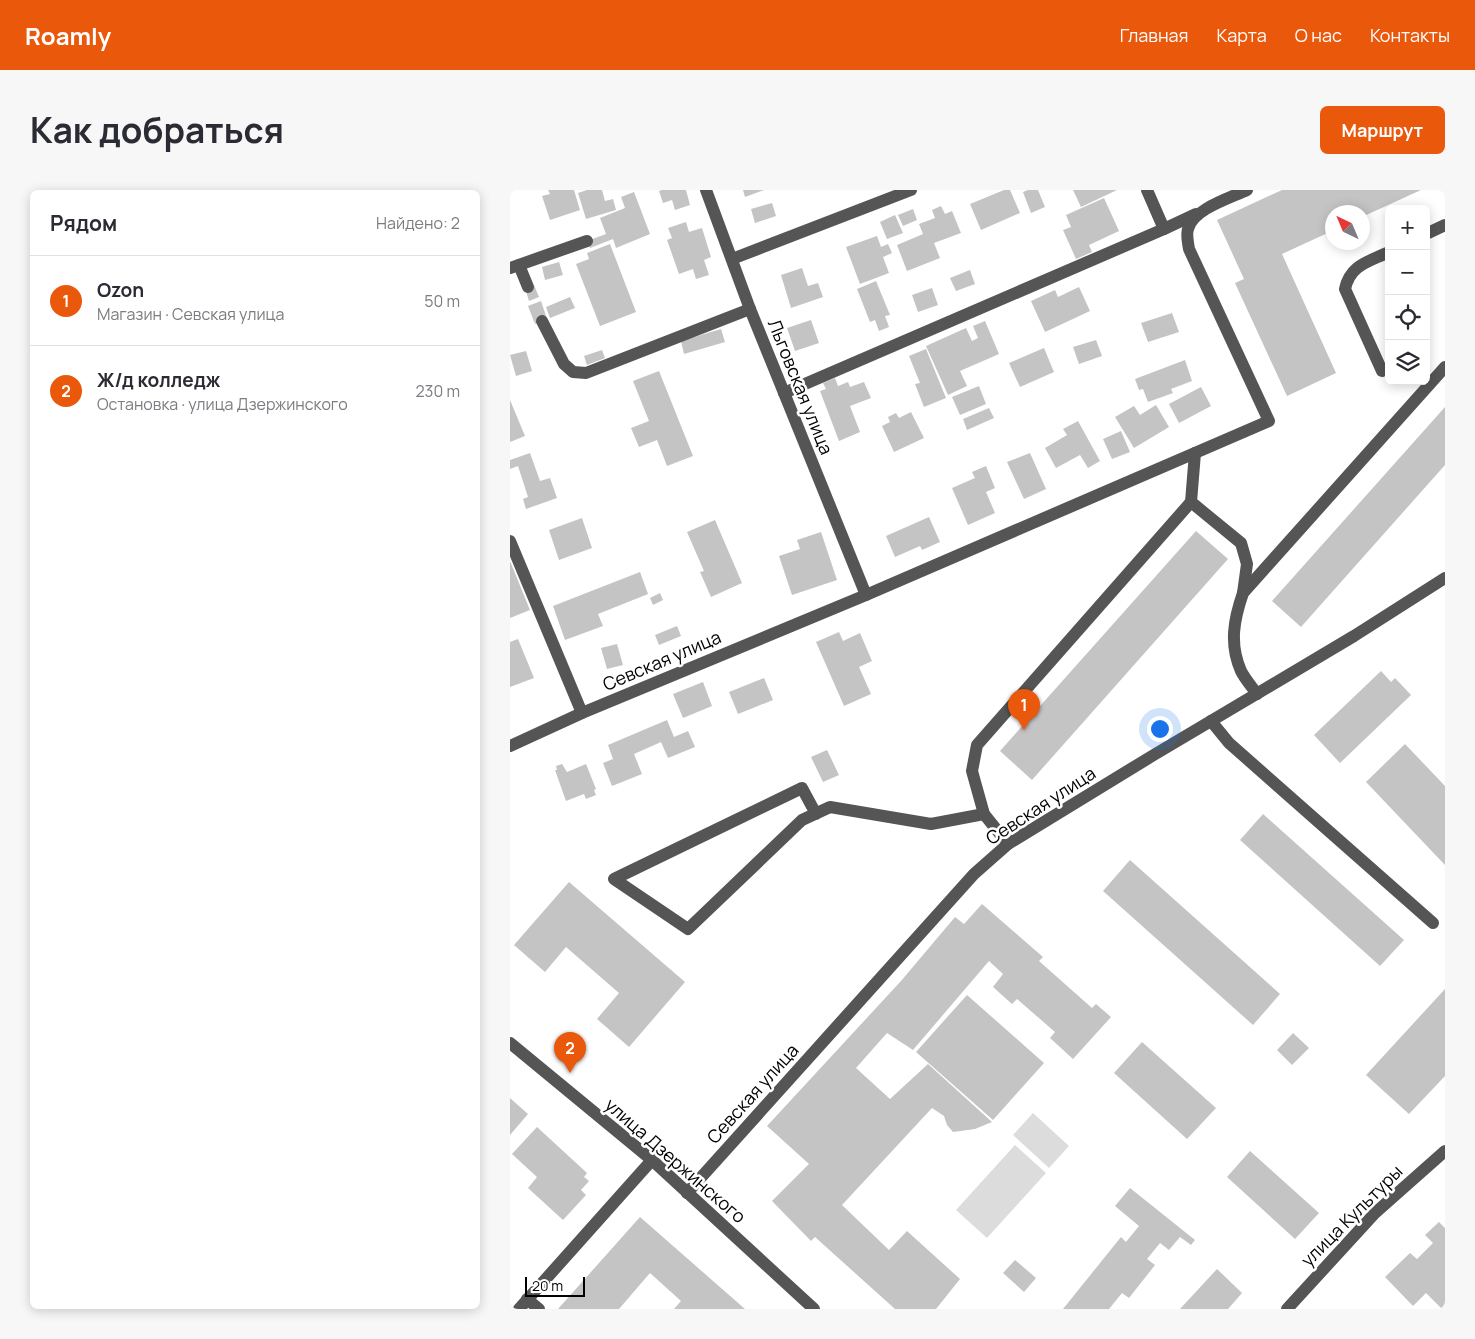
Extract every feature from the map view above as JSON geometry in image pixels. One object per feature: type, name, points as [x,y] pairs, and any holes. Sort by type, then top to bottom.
[{"type":"street","name":"Льговская улица","points":[[706,190],[750,308],[866,595]]},
{"type":"street","points":[[732,259],[911,190]]},
{"type":"street","points":[[1147,190],[1164,228]]},
{"type":"street","points":[[784,393],[1247,190]]},
{"type":"street","name":"Севская улица","points":[[510,746],[582,713],[866,595],[1270,421],[1189,249],[1186,235],[1188,226],[1194,217],[1202,211]]},
{"type":"street","points":[[1430,232],[1445,225]]},
{"type":"street","points":[[528,287],[514,267],[587,242]]},
{"type":"street","points":[[1382,371],[1345,289],[1347,278],[1355,268],[1385,254]]},
{"type":"street","points":[[542,321],[564,364],[573,372],[586,373],[750,308]]},
{"type":"street","points":[[1243,592],[1445,366]]},
{"type":"street","points":[[1008,844],[984,814],[972,771],[977,745],[1191,502],[1195,454]]},
{"type":"street","points":[[1191,502],[1241,543],[1247,564],[1243,592],[1234,619],[1234,644],[1241,671],[1256,694]]},
{"type":"street","points":[[510,541],[582,713]]},
{"type":"street","name":"Севская улица","points":[[687,1194],[974,874],[1008,844],[1354,636],[1445,578]]},
{"type":"street","points":[[1211,721],[1229,743],[1433,923]]},
{"type":"street","points":[[816,814],[802,788],[614,879],[688,929],[802,820],[816,814],[830,807],[931,824],[984,814]]},
{"type":"street","name":"улица Дзержинского","points":[[510,1043],[652,1160],[814,1309]]},
{"type":"street","name":"улица Культуры","points":[[1287,1309],[1375,1213],[1445,1151]]},
{"type":"street","points":[[539,1309],[523,1304],[652,1160]]},
{"type":"shaded area","points":[[1033,1113],[1069,1146],[1049,1168],[1013,1135]]},
{"type":"shaded area","points":[[1015,1145],[1046,1173],[987,1238],[956,1210]]},
{"type":"building","points":[[548,190],[574,190],[580,210],[550,220],[542,196],[550,194]]},
{"type":"building","points":[[587,190],[602,190],[605,201],[613,199],[616,210],[586,219],[578,193]]},
{"type":"building","points":[[686,190],[690,205],[675,210],[672,200],[663,203],[659,191]]},
{"type":"building","points":[[743,190],[764,190],[745,197]]},
{"type":"building","points":[[1004,190],[1010,190],[1020,213],[981,230],[970,204]]},
{"type":"building","points":[[1038,190],[1045,207],[1031,213],[1023,192]]},
{"type":"building","points":[[1073,190],[1117,190],[1081,207]]},
{"type":"building","points":[[1282,190],[1421,190],[1370,213],[1370,205],[1325,205],[1325,234],[1282,254],[1336,373],[1287,396],[1235,283],[1244,279],[1217,220]]},
{"type":"building","points":[[634,192],[650,234],[616,248],[613,239],[590,248],[587,241],[606,234],[600,218],[625,208],[621,197]]},
{"type":"building","points":[[1104,198],[1119,231],[1089,245],[1092,252],[1076,259],[1063,230],[1071,227],[1066,215]]},
{"type":"building","points":[[772,203],[776,216],[755,223],[751,209]]},
{"type":"building","points":[[941,206],[945,214],[952,211],[961,233],[934,243],[940,258],[907,271],[897,245],[923,234],[919,224],[935,218],[932,210]]},
{"type":"building","points":[[913,209],[917,220],[903,226],[898,215]]},
{"type":"building","points":[[895,215],[903,233],[887,239],[880,222]]},
{"type":"building","points":[[686,222],[689,232],[702,228],[711,257],[704,260],[709,275],[696,279],[693,269],[679,274],[667,240],[672,238],[668,228]]},
{"type":"building","points":[[877,236],[881,247],[888,244],[892,253],[883,257],[889,273],[860,284],[846,247]]},
{"type":"building","points":[[610,244],[636,312],[600,326],[576,264],[589,259],[587,253]]},
{"type":"building","points":[[559,262],[563,275],[545,280],[542,267]]},
{"type":"building","points":[[802,268],[808,286],[818,283],[823,297],[791,308],[781,275]]},
{"type":"building","points":[[970,270],[975,284],[956,291],[950,278]]},
{"type":"building","points":[[876,281],[890,315],[885,316],[889,327],[879,331],[875,320],[870,322],[857,289]]},
{"type":"building","points":[[534,285],[539,297],[529,301],[525,288]]},
{"type":"building","points":[[1079,287],[1090,311],[1045,332],[1031,301],[1055,290],[1058,297]]},
{"type":"building","points":[[932,288],[938,305],[918,312],[912,295]]},
{"type":"building","points":[[570,297],[575,308],[550,318],[546,307]]},
{"type":"building","points":[[541,301],[547,319],[535,324],[528,306]]},
{"type":"building","points":[[1172,313],[1179,332],[1148,342],[1141,323]]},
{"type":"building","points":[[811,320],[819,343],[795,351],[787,328]]},
{"type":"building","points":[[985,321],[999,354],[960,371],[967,386],[948,395],[926,346],[966,328],[972,341],[978,338],[973,326]]},
{"type":"building","points":[[721,329],[725,342],[684,354],[681,341]]},
{"type":"building","points":[[1096,340],[1102,356],[1079,364],[1073,347]]},
{"type":"building","points":[[1044,348],[1054,372],[1020,387],[1009,363]]},
{"type":"building","points":[[926,349],[946,398],[924,407],[915,384],[920,383],[909,356]]},
{"type":"building","points":[[602,350],[605,358],[587,365],[584,356]]},
{"type":"building","points":[[526,351],[532,371],[516,376],[510,355]]},
{"type":"building","points":[[1185,360],[1192,381],[1171,389],[1173,393],[1148,402],[1143,389],[1139,390],[1135,379]]},
{"type":"building","points":[[659,371],[693,456],[667,466],[657,440],[639,447],[631,428],[649,421],[633,381]]},
{"type":"building","points":[[835,378],[838,386],[848,382],[850,387],[864,382],[871,398],[850,406],[860,432],[839,441],[820,391],[826,389],[823,383]]},
{"type":"building","points":[[979,386],[986,404],[960,415],[952,397]]},
{"type":"building","points":[[1201,387],[1211,406],[1179,423],[1169,404]]},
{"type":"building","points":[[510,400],[525,436],[510,442]]},
{"type":"building","points":[[1156,405],[1169,427],[1134,448],[1115,417],[1134,406],[1140,415]]},
{"type":"building","points":[[1445,407],[1445,465],[1301,627],[1272,601]]},
{"type":"building","points":[[989,408],[994,418],[967,430],[963,419]]},
{"type":"building","points":[[911,412],[924,438],[894,452],[882,426],[890,422],[888,417],[896,413],[899,418]]},
{"type":"building","points":[[1078,421],[1100,461],[1088,468],[1080,455],[1056,468],[1045,448],[1067,435],[1063,429]]},
{"type":"building","points":[[1121,431],[1130,452],[1112,459],[1103,439]]},
{"type":"building","points":[[530,453],[540,481],[550,478],[557,498],[526,509],[523,499],[528,497],[518,466],[510,469],[510,460]]},
{"type":"building","points":[[1030,453],[1046,489],[1024,499],[1007,462]]},
{"type":"building","points":[[986,466],[995,488],[986,492],[995,513],[968,525],[952,488],[975,478],[972,472]]},
{"type":"building","points":[[929,517],[940,542],[922,550],[920,546],[895,557],[886,536]]},
{"type":"building","points":[[582,518],[592,548],[559,560],[549,530]]},
{"type":"building","points":[[715,520],[742,583],[711,597],[700,572],[704,571],[687,532]]},
{"type":"building","points":[[1196,531],[1228,559],[1032,780],[1000,751]]},
{"type":"building","points":[[821,532],[837,580],[792,595],[779,556],[800,549],[797,540]]},
{"type":"building","points":[[510,561],[530,610],[510,618]]},
{"type":"building","points":[[640,572],[648,594],[598,614],[603,626],[565,640],[553,606]]},
{"type":"building","points":[[660,593],[663,600],[653,605],[650,598]]},
{"type":"building","points":[[677,626],[681,636],[659,645],[655,635]]},
{"type":"building","points":[[839,632],[843,641],[860,633],[872,661],[859,667],[871,694],[844,706],[816,642]]},
{"type":"building","points":[[518,639],[534,678],[510,687],[510,642]]},
{"type":"building","points":[[617,644],[623,665],[607,669],[601,648]]},
{"type":"building","points":[[1381,671],[1391,682],[1395,678],[1411,695],[1340,763],[1314,735]]},
{"type":"building","points":[[764,678],[773,700],[738,714],[729,692]]},
{"type":"building","points":[[703,682],[712,706],[683,718],[673,694]]},
{"type":"building","points":[[667,720],[674,737],[688,731],[695,747],[668,758],[661,742],[634,754],[642,774],[612,786],[603,763],[613,759],[608,745]]},
{"type":"building","points":[[1405,744],[1445,786],[1445,865],[1366,782]]},
{"type":"building","points":[[827,750],[839,775],[823,782],[811,757]]},
{"type":"building","points":[[562,764],[567,772],[586,764],[596,789],[594,790],[596,795],[586,799],[584,794],[566,801],[555,770],[557,770],[556,766]]},
{"type":"building","points":[[1263,814],[1404,940],[1380,966],[1240,840]]},
{"type":"building","points":[[1130,860],[1280,994],[1253,1025],[1103,891]]},
{"type":"building","points":[[569,882],[685,982],[629,1047],[597,1019],[619,993],[566,947],[545,972],[514,945]]},
{"type":"building","points":[[982,904],[1043,957],[1039,961],[1092,1008],[1096,1004],[1111,1017],[1073,1059],[1050,1038],[1055,1032],[1017,999],[1012,1004],[993,987],[1003,974],[989,961],[913,1050],[887,1033],[856,1068],[890,1099],[928,1064],[992,1122],[975,1129],[953,1132],[947,1125],[944,1116],[932,1108],[842,1205],[889,1250],[907,1231],[960,1279],[936,1309],[895,1309],[815,1237],[811,1241],[772,1201],[809,1164],[767,1126],[901,981],[955,917],[964,924]]},
{"type":"building","points":[[1445,989],[1445,1076],[1409,1114],[1366,1075]]},
{"type":"building","points":[[967,995],[1044,1063],[993,1120],[916,1052]]},
{"type":"building","points":[[1293,1033],[1309,1048],[1292,1065],[1277,1050]]},
{"type":"building","points":[[1142,1042],[1216,1108],[1187,1139],[1114,1073]]},
{"type":"building","points":[[510,1098],[528,1114],[510,1135]]},
{"type":"building","points":[[537,1127],[587,1173],[584,1177],[589,1181],[581,1190],[586,1195],[563,1220],[528,1188],[537,1177],[512,1154]]},
{"type":"building","points":[[1250,1151],[1319,1213],[1295,1239],[1227,1177]]},
{"type":"building","points":[[1130,1188],[1195,1240],[1191,1245],[1180,1237],[1169,1250],[1160,1243],[1147,1259],[1155,1265],[1129,1298],[1122,1293],[1109,1309],[1063,1309],[1121,1237],[1126,1242],[1139,1226],[1115,1206]]},
{"type":"building","points":[[640,1217],[745,1309],[674,1309],[681,1301],[650,1273],[619,1309],[558,1309]]},
{"type":"building","points":[[1439,1222],[1445,1228],[1445,1309],[1442,1309],[1426,1293],[1413,1306],[1385,1277],[1410,1253],[1417,1259],[1433,1243],[1425,1235]]},
{"type":"building","points":[[1015,1260],[1036,1278],[1024,1292],[1003,1273]]},
{"type":"building","points":[[1217,1269],[1242,1293],[1228,1309],[1180,1309]]},
{"type":"place","name":"Ozon","points":[[1024,730]]},
{"type":"place","name":"Ж/д колледж","points":[[570,1073]]}]
